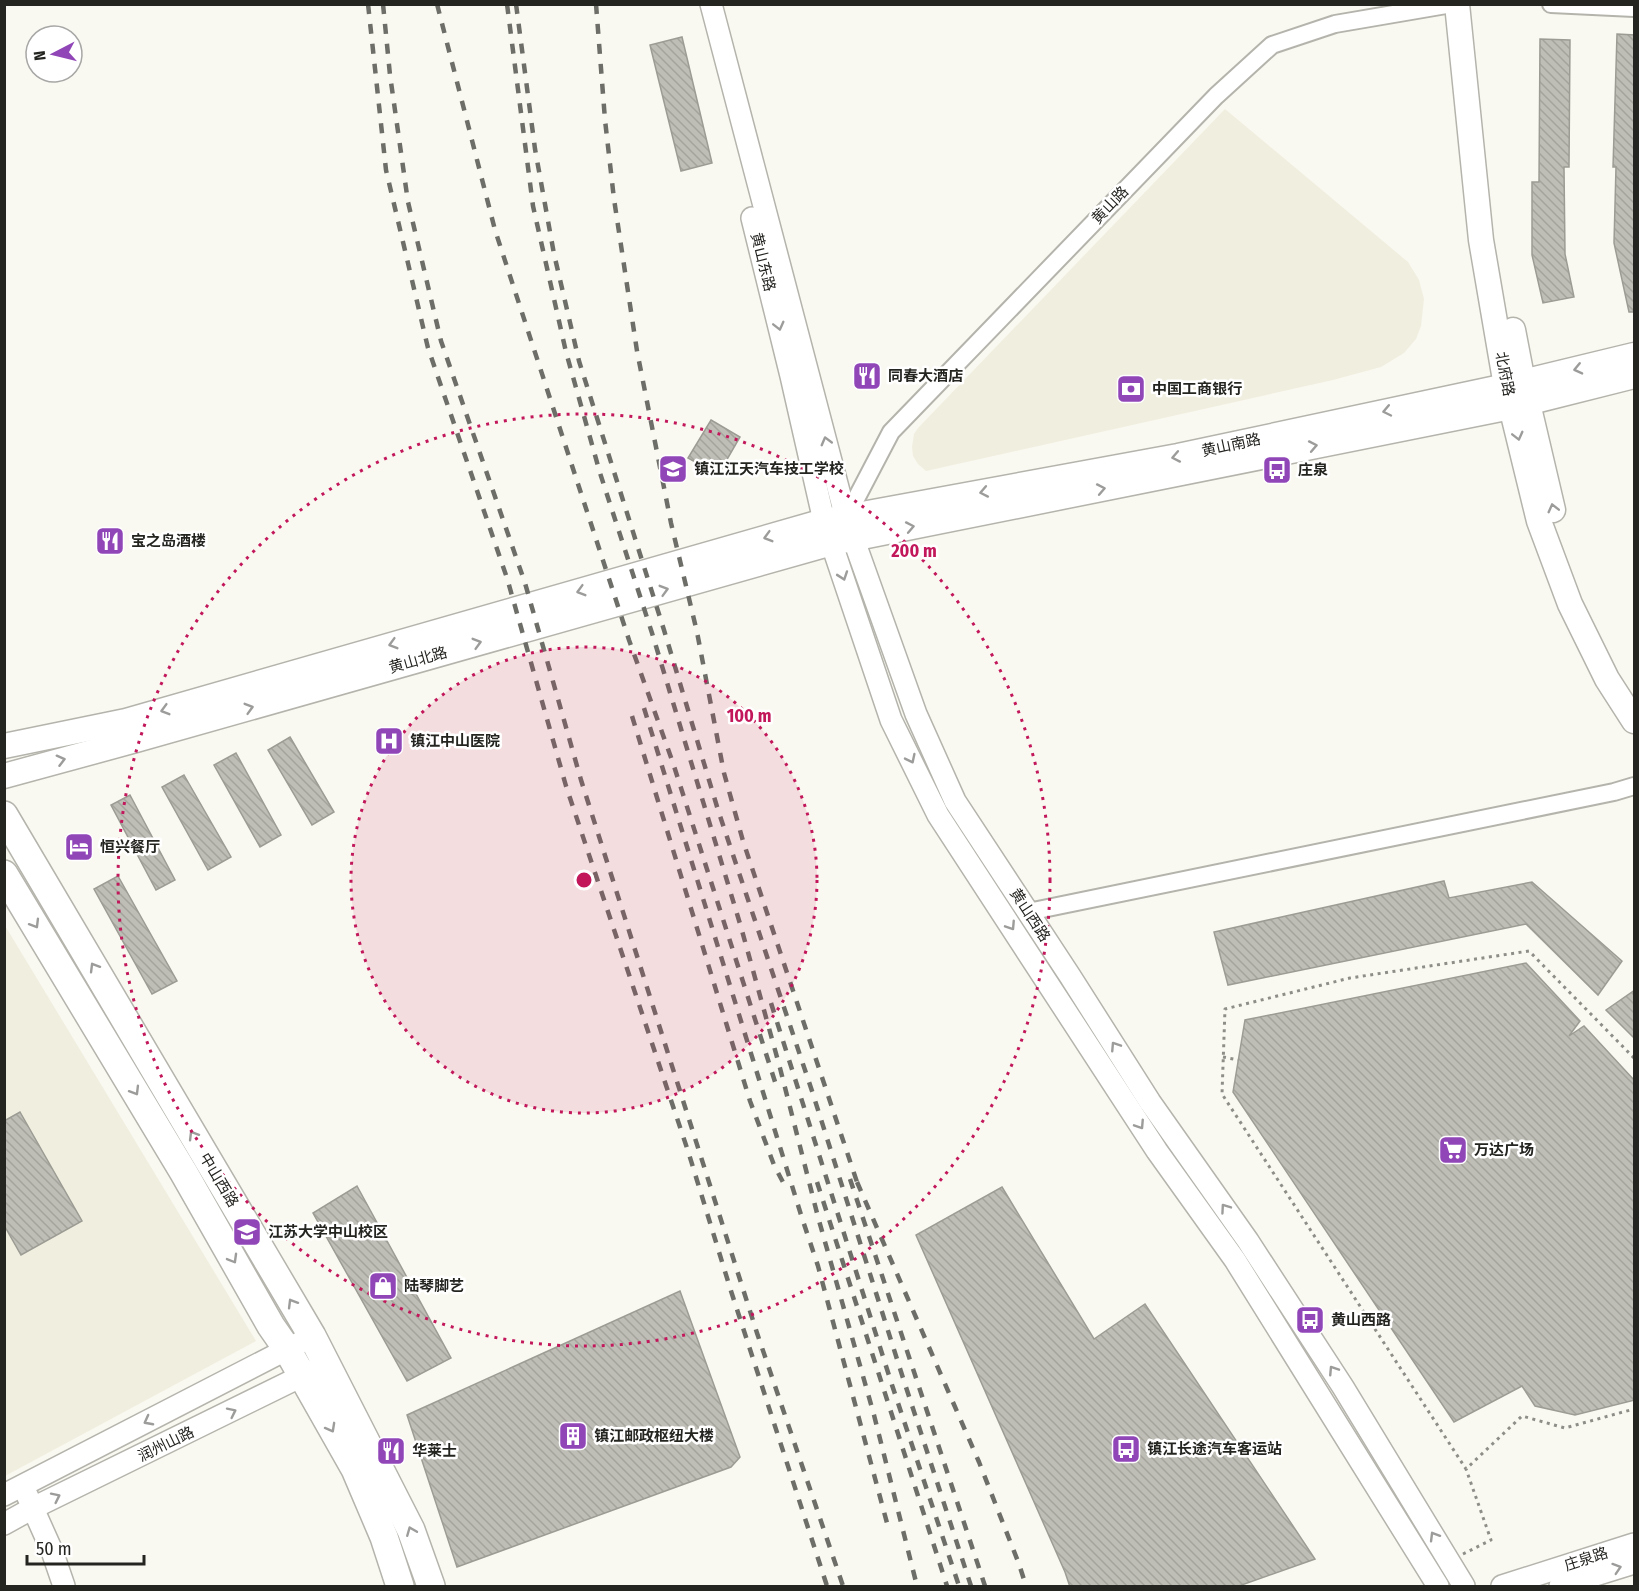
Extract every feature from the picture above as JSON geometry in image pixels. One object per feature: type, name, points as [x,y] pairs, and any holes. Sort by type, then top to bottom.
[{"type":"main road","name":"北府路","points":[[1457,4],[1481,240],[1517,394],[1554,515],[1584,601],[1621,676],[1635,696]]},
{"type":"main road","name":"北府路","points":[[1469,4],[1496,241],[1517,394],[1539,520],[1570,604],[1607,679],[1635,721]]},
{"type":"main road","name":"黄山南路","points":[[1517,394],[1635,355]]},
{"type":"main road","name":"黄山南路","points":[[839,530],[1178,456],[1517,394],[1635,376]]},
{"type":"main road","name":"黄山北路","points":[[4,746],[126,721],[839,530]]},
{"type":"main road","name":"黄山北路","points":[[4,776],[136,740],[839,530]]},
{"type":"main road","name":"中山西路","points":[[4,815],[312,1336],[411,1530],[431,1587]]},
{"type":"main road","name":"中山西路","points":[[4,874],[184,1173],[355,1469],[384,1537],[400,1587]]},
{"type":"street","name":"黄山东路","points":[[699,4],[789,365],[839,530]]},
{"type":"street","name":"黄山东路","points":[[711,4],[839,530]]},
{"type":"street","name":"黄山路","points":[[839,530],[891,432],[1216,96],[1272,45],[1335,24],[1452,4]]},
{"type":"street","points":[[1551,4],[1635,8]]},
{"type":"street","name":"黄山西路","points":[[839,530],[955,801],[1150,1102],[1248,1241],[1343,1387],[1464,1587]]},
{"type":"street","name":"黄山西路","points":[[839,530],[891,720],[938,815],[1157,1151],[1235,1260],[1438,1587]]},
{"type":"street","points":[[1028,912],[1635,786]]},
{"type":"street","name":"润州山路","points":[[14,1491],[312,1336]]},
{"type":"street","name":"润州山路","points":[[4,1524],[303,1377],[326,1363]]},
{"type":"street","points":[[14,1491],[33,1508],[52,1551],[64,1587]]},
{"type":"street","name":"庄泉路","points":[[1502,1587],[1635,1544]]},
{"type":"street","name":"庄泉路","points":[[1560,1587],[1635,1563]]},
{"type":"path","points":[[1449,1560],[1491,1540],[1466,1469],[1222,1094],[1225,1009],[1350,978],[1529,951],[1635,1058]]},
{"type":"path","points":[[1224,1057],[1238,1060]]},
{"type":"path","points":[[1466,1469],[1522,1416],[1565,1428],[1635,1409]]},
{"type":"shaded area","points":[[1225,109],[1408,262],[1419,280],[1424,299],[1421,326],[1416,339],[1404,353],[1381,367],[1333,380],[926,471],[913,456],[914,434],[918,428]]},
{"type":"shaded area","points":[[4,924],[256,1341],[5,1476],[4,1476]]},
{"type":"building","points":[[1617,34],[1635,35],[1635,312],[1629,312],[1614,243],[1616,167],[1613,167]]},
{"type":"building","points":[[682,37],[712,163],[681,171],[650,45]]},
{"type":"building","points":[[1540,39],[1570,40],[1569,167],[1564,167],[1565,254],[1574,297],[1543,303],[1532,255],[1532,182],[1539,182]]},
{"type":"building","points":[[711,420],[740,437],[718,475],[688,458]]},
{"type":"building","points":[[290,737],[334,812],[312,825],[268,750]]},
{"type":"building","points":[[236,753],[281,835],[260,847],[214,765]]},
{"type":"building","points":[[184,775],[231,857],[208,870],[162,787]]},
{"type":"building","points":[[130,795],[175,880],[156,890],[111,805]]},
{"type":"building","points":[[118,876],[177,981],[152,994],[94,889]]},
{"type":"building","points":[[1444,881],[1449,898],[1532,882],[1622,961],[1598,995],[1526,924],[1228,985],[1214,932]]},
{"type":"building","name":"万达广场","points":[[1526,963],[1580,1021],[1569,1036],[1584,1026],[1635,1081],[1635,1400],[1575,1415],[1535,1406],[1522,1386],[1454,1422],[1233,1092],[1245,1020]]},
{"type":"building","points":[[1635,990],[1635,1039],[1606,1010]]},
{"type":"building","points":[[20,1112],[82,1221],[21,1255],[4,1225],[4,1121]]},
{"type":"building","name":"陆琴脚艺","points":[[357,1186],[451,1358],[407,1381],[313,1213]]},
{"type":"building","name":"镇江长途汽车客运站","points":[[1002,1187],[1094,1339],[1145,1304],[1315,1559],[1236,1587],[1070,1587],[916,1235]]},
{"type":"building","name":"镇江邮政枢纽大楼","points":[[680,1291],[740,1457],[731,1467],[457,1567],[407,1415]]},
{"type":"railway","points":[[368,4],[386,170],[428,348],[507,578],[566,786],[688,1151],[827,1586]]},
{"type":"railway","points":[[383,4],[390,75],[408,202],[441,341],[525,583],[581,780],[757,1333],[843,1586]]},
{"type":"railway","points":[[437,4],[495,230],[629,640],[673,763],[777,1088]]},
{"type":"railway","points":[[507,4],[533,206],[566,352],[600,473],[652,633],[741,927],[818,1217],[874,1415],[917,1586]]},
{"type":"railway","points":[[516,4],[535,149],[554,254],[579,361],[718,810],[812,1091],[971,1586]]},
{"type":"railway","points":[[596,4],[614,199],[637,351],[671,523],[697,632],[724,773],[743,841],[859,1188]]},
{"type":"railway","points":[[644,708],[818,1266],[887,1523]]},
{"type":"railway","points":[[632,716],[750,1101],[774,1165],[786,1188]]},
{"type":"railway","points":[[771,1003],[892,1385],[959,1586]]},
{"type":"railway","points":[[850,1179],[985,1586]]},
{"type":"railway","points":[[817,1182],[947,1586]]},
{"type":"railway","points":[[857,1182],[979,1462],[1026,1586]]},
{"type":"place","name":"同春大酒店","points":[[867,376]]},
{"type":"place","name":"中国工商银行","points":[[1131,389]]},
{"type":"place","name":"镇江江天汽车技工学校","points":[[673,469]]},
{"type":"place","name":"庄泉","points":[[1277,470]]},
{"type":"place","name":"宝之岛酒楼","points":[[110,541]]},
{"type":"place","name":"镇江中山医院","points":[[389,741]]},
{"type":"place","name":"恒兴餐厅","points":[[79,847]]},
{"type":"place","name":"万达广场","points":[[1453,1150]]},
{"type":"place","name":"江苏大学中山校区","points":[[247,1232]]},
{"type":"place","name":"陆琴脚艺","points":[[383,1286]]},
{"type":"place","name":"黄山西路","points":[[1310,1320]]},
{"type":"place","name":"镇江邮政枢纽大楼","points":[[573,1436]]},
{"type":"place","name":"镇江长途汽车客运站","points":[[1126,1449]]},
{"type":"place","name":"华莱士","points":[[391,1451]]}]
